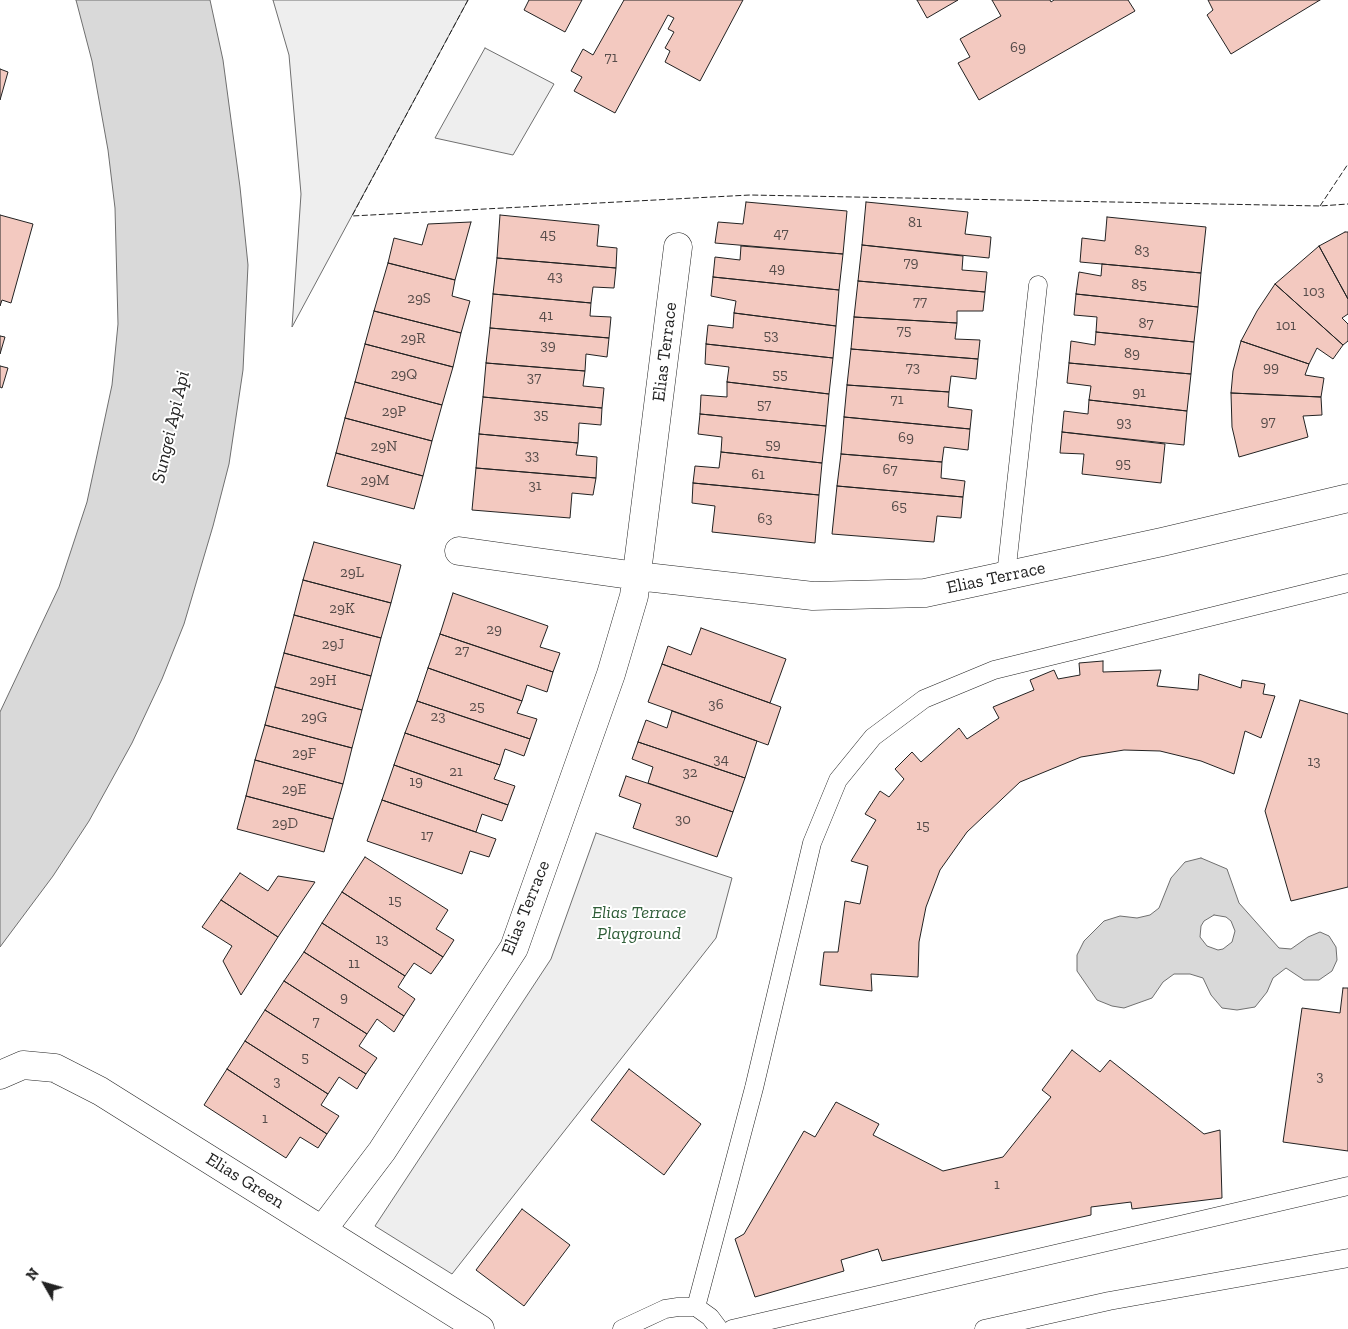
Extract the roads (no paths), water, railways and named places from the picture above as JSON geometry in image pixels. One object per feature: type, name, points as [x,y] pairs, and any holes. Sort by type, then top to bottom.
[{"type":"street","name":"Elias Terrace","points":[[323,1229],[382,1151],[514,948],[611,674],[634,596],[678,247]]},
{"type":"street","name":"Elias Terrace","points":[[458,551],[637,576],[813,596],[924,593],[1162,542],[1348,498]]},
{"type":"street","name":"Elias Green","points":[[0,1075],[23,1065],[55,1068],[100,1090],[480,1329]]},
{"type":"lane","points":[[1006,575],[1038,285]]},
{"type":"lane","points":[[696,1307],[754,1088],[812,843],[838,780],[873,737],[924,699],[994,670],[1348,583]]},
{"type":"lane","points":[[732,1329],[1348,1186]]},
{"type":"lane","points":[[984,1329],[1109,1301],[1348,1258]]},
{"type":"lane","points":[[622,1329],[664,1309],[696,1307],[710,1317],[719,1329]]},
{"type":"water","name":"Sungei Api Api","points":[[76,0],[210,0],[223,60],[240,187],[248,265],[243,370],[229,464],[213,526],[184,624],[162,679],[132,743],[89,821],[53,876],[0,947],[0,712],[59,587],[87,502],[112,385],[118,324],[115,208],[108,150],[92,61]]},
{"type":"water","points":[[1201,858],[1227,869],[1239,903],[1279,948],[1291,949],[1308,937],[1320,932],[1329,936],[1336,947],[1337,960],[1332,971],[1319,980],[1304,980],[1286,968],[1273,978],[1267,992],[1255,1007],[1237,1010],[1222,1008],[1211,995],[1203,978],[1190,974],[1174,974],[1163,982],[1152,998],[1124,1008],[1097,1000],[1077,971],[1077,955],[1084,941],[1104,921],[1120,916],[1137,918],[1150,915],[1159,908],[1171,878],[1185,862]],"holes":[[[1214,915],[1226,917],[1231,921],[1235,931],[1232,942],[1223,949],[1218,950],[1207,946],[1200,937],[1201,926],[1204,921]]]},
{"type":"park label","name":"Elias Terrace Playground","points":[[639,923]]}]
